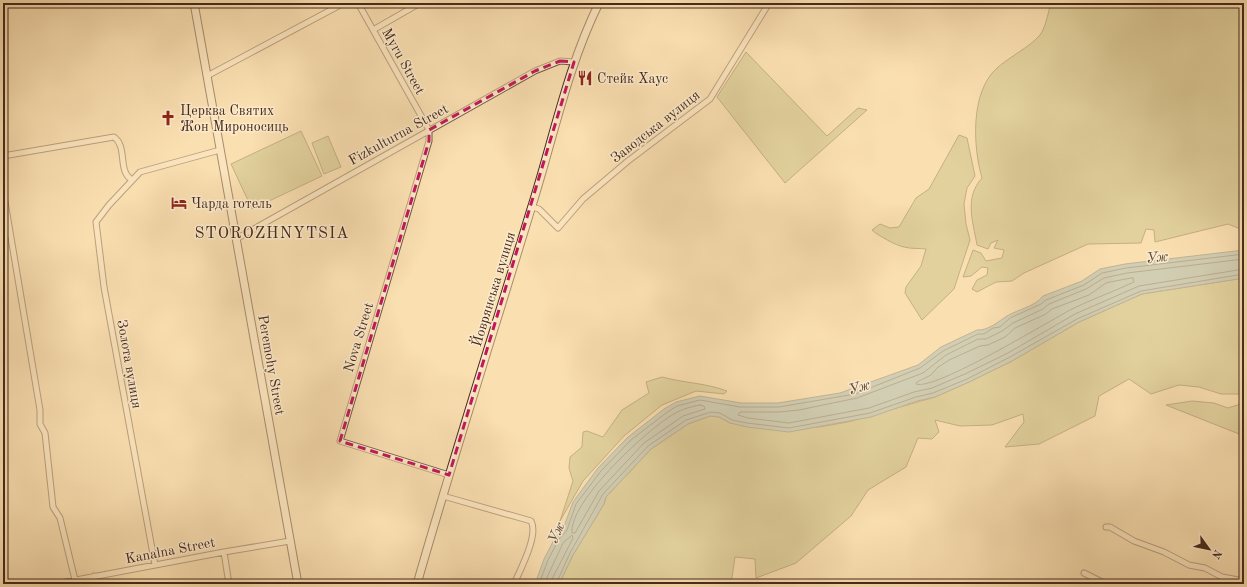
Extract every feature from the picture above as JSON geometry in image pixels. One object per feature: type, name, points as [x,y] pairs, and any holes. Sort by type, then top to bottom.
[{"type":"street","name":"Peremohy Street","points":[[194,3],[298,584]]},
{"type":"street","points":[[207,76],[344,3]]},
{"type":"street","name":"Myru Street","points":[[358,3],[429,130]]},
{"type":"street","points":[[373,30],[420,3]]},
{"type":"street","name":"Йоврянська вулиця","points":[[417,584],[532,207],[574,62],[587,27],[599,3]]},
{"type":"street","name":"Заводська вулиця","points":[[532,207],[539,209],[558,228],[588,194],[628,161],[703,105],[717,90],[769,3]]},
{"type":"street","name":"Fizkulturna Street","points":[[236,239],[535,71],[560,61],[574,62]]},
{"type":"street","name":"Nova Street","points":[[429,130],[429,142],[340,441],[449,475]]},
{"type":"street","points":[[3,156],[114,137],[119,143],[125,173],[132,180],[140,172],[150,168],[220,150]]},
{"type":"street","name":"Золота вулиця","points":[[132,180],[96,222],[104,287],[155,565]]},
{"type":"street","points":[[3,190],[40,410],[40,424],[45,433],[53,507],[60,518],[75,580]]},
{"type":"street","points":[[443,496],[531,521],[533,525],[532,541],[514,584]]},
{"type":"street","points":[[1106,527],[1134,541],[1164,552],[1189,565],[1204,568],[1222,577],[1244,581]]},
{"type":"street","name":"Kanalna Street","points":[[55,584],[290,541]]},
{"type":"street","points":[[224,552],[230,584]]},
{"type":"street","points":[[1084,574],[1106,584]]},
{"type":"street","points":[[94,576],[96,584]]},
{"type":"highlighted area","points":[[560,61],[574,62],[449,475],[340,441],[429,141],[429,130],[535,71]]},
{"type":"shaded area","points":[[1051,3],[1244,3],[1244,250],[1243,230],[1228,224],[1155,242],[1154,230],[1146,229],[1141,243],[1088,244],[1024,273],[1012,281],[996,282],[977,292],[972,289],[977,280],[987,275],[988,268],[982,267],[971,276],[963,277],[973,250],[981,253],[986,261],[1002,258],[1004,250],[994,248],[998,240],[991,243],[988,249],[977,245],[972,219],[971,202],[976,186],[982,178],[976,136],[978,105],[988,78],[997,68],[1040,35]]},
{"type":"shaded area","points":[[746,52],[827,136],[858,108],[867,110],[785,183],[717,97]]},
{"type":"shaded area","points":[[301,131],[322,176],[252,209],[231,164]]},
{"type":"shaded area","points":[[959,135],[967,138],[975,176],[967,188],[964,204],[966,224],[970,240],[954,289],[922,320],[905,293],[906,287],[921,266],[926,249],[901,246],[887,240],[872,230],[880,224],[890,228],[899,227],[916,198],[929,189]]},
{"type":"shaded area","points":[[328,136],[341,167],[324,174],[312,143]]},
{"type":"shaded area","points":[[1244,278],[1244,394],[1221,394],[1199,387],[1179,385],[1151,394],[1129,379],[1099,396],[1095,416],[1039,444],[1005,447],[1024,422],[1023,414],[992,425],[960,426],[935,420],[939,432],[932,439],[918,438],[906,467],[868,490],[851,516],[796,563],[756,578],[755,559],[735,557],[731,584],[559,584],[573,555],[604,504],[606,497],[651,449],[688,424],[710,416],[719,417],[730,423],[819,427],[848,422],[935,397],[1012,361],[1079,322],[1142,294]]},
{"type":"shaded area","points":[[662,377],[711,386],[727,391],[724,394],[696,391],[662,405],[624,436],[583,481],[560,521],[573,481],[569,468],[570,457],[582,447],[583,432],[587,431],[603,437],[622,410],[649,393],[646,382]]},
{"type":"shaded area","points":[[1192,401],[1214,403],[1228,408],[1244,403],[1244,436],[1166,405]]},
{"type":"water","name":"Уж","points":[[1244,250],[1244,278],[1142,294],[1079,322],[1012,361],[935,397],[917,401],[871,417],[789,432],[747,427],[730,423],[719,417],[710,416],[688,424],[651,449],[606,497],[604,504],[573,555],[559,584],[535,584],[544,559],[556,536],[563,529],[573,502],[598,468],[628,437],[664,409],[676,402],[700,396],[741,403],[778,403],[840,393],[918,365],[941,347],[977,330],[985,329],[1007,316],[1035,303],[1043,296],[1082,281],[1100,269],[1125,264]]},
{"type":"place","name":"Стейк Хаус","points":[[585,78]]},
{"type":"place","name":"Церква Святих Жон Мироносиць","points":[[168,118]]},
{"type":"place","name":"Чарда готель","points":[[179,203]]},
{"type":"district","name":"STOROZHNYTSIA","points":[[272,232]]}]
